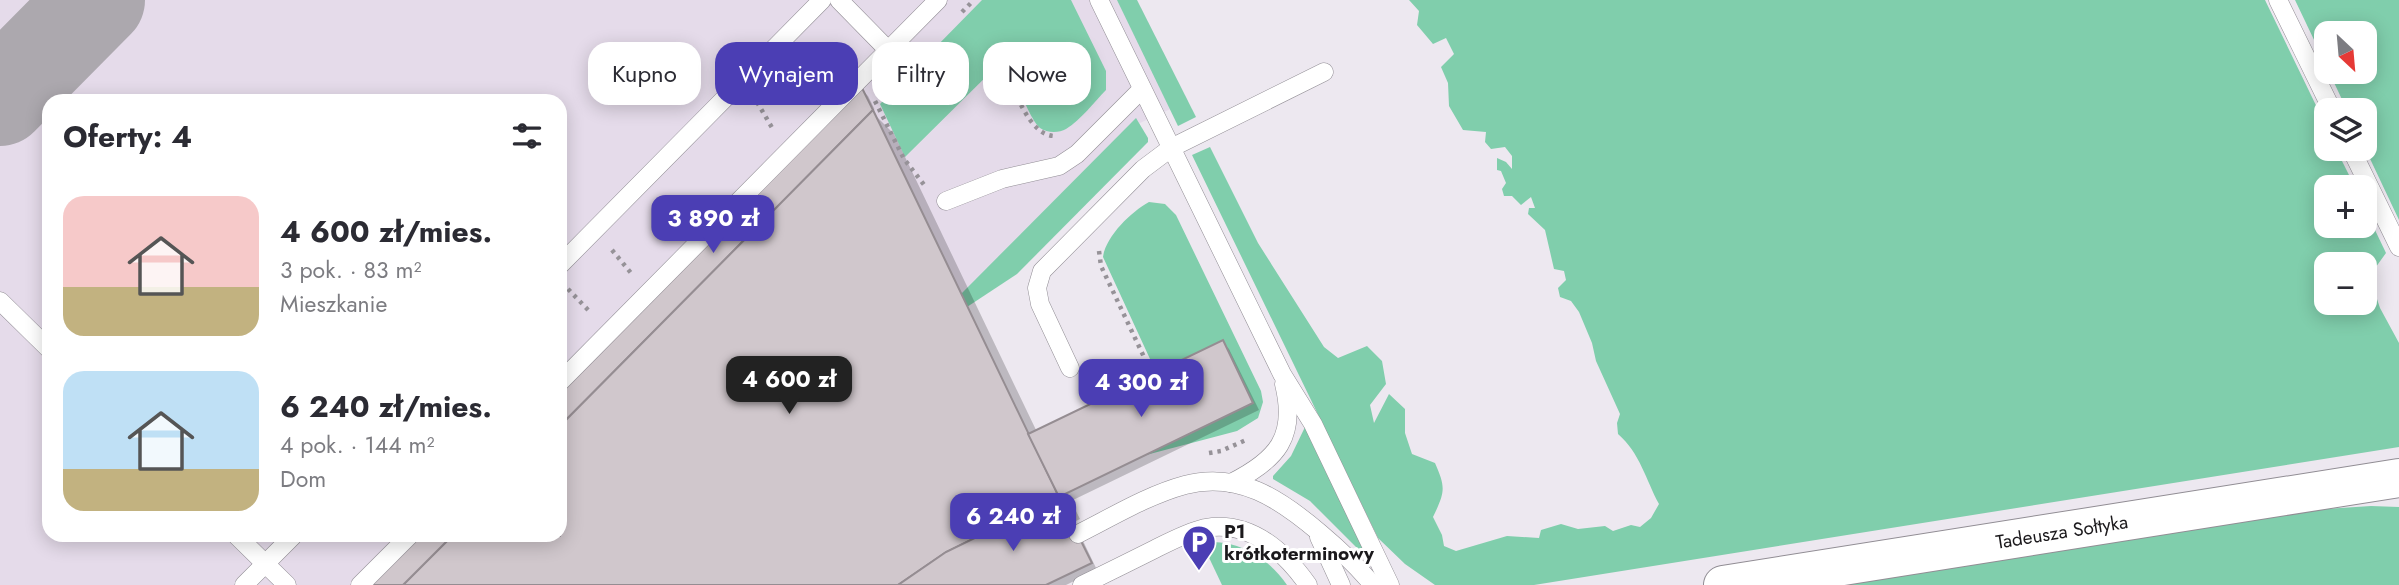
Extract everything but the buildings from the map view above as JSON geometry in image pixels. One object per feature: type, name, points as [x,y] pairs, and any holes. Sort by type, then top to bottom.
[{"type":"street","name":"Tadeusza Sołtyka","points":[[1723,585],[2399,478]]},
{"type":"lane","points":[[567,258],[822,0]]},
{"type":"lane","points":[[839,0],[880,42]]},
{"type":"lane","points":[[896,42],[938,0]]},
{"type":"lane","points":[[1099,0],[1282,374],[1313,424],[1390,585]]},
{"type":"lane","points":[[2278,0],[2326,98]]},
{"type":"lane","points":[[567,375],[872,66]]},
{"type":"lane","points":[[1070,368],[1040,304],[1037,288],[1042,271],[1143,170],[1171,148],[1324,72]]},
{"type":"lane","points":[[946,201],[1002,179],[1059,166],[1077,154],[1142,89]]},
{"type":"lane","points":[[2357,161],[2399,247]]},
{"type":"lane","points":[[0,301],[42,342]]},
{"type":"lane","points":[[1231,483],[1256,471],[1280,444],[1288,419],[1288,400],[1282,374]]},
{"type":"lane","points":[[1078,534],[1162,493],[1185,485],[1231,483],[1265,493],[1282,502],[1312,526],[1373,585]]},
{"type":"lane","points":[[1082,585],[1184,535],[1222,526],[1259,536],[1285,556],[1308,585]]},
{"type":"lane","points":[[1312,526],[1327,552],[1340,585]]},
{"type":"lane","points":[[243,542],[287,585]]},
{"type":"lane","points":[[244,585],[287,542]]},
{"type":"lane","points":[[360,585],[403,542]]},
{"type":"path","points":[[760,105],[777,135]]},
{"type":"path","points":[[1022,105],[1037,131],[1048,136],[1060,136]]},
{"type":"path","points":[[878,106],[904,159],[921,184],[946,201]]},
{"type":"path","points":[[606,245],[636,278]]},
{"type":"path","points":[[1100,246],[1098,257],[1101,266],[1152,374]]},
{"type":"path","points":[[567,287],[597,318]]},
{"type":"shaded area","points":[[0,0],[1137,0],[1188,101],[1140,123],[964,301],[1059,497],[946,552],[898,585],[0,585]]},
{"type":"green space","points":[[982,0],[1071,0],[1106,71],[1106,90],[1072,125],[1057,132],[1046,131],[1035,122],[1026,105],[1091,105],[1091,42],[983,42],[983,80],[969,94],[969,42],[941,42]]},
{"type":"green space","points":[[1117,0],[1137,0],[1196,117],[1178,126]]},
{"type":"green space","points":[[1409,0],[2265,0],[2314,101],[2314,161],[2342,161],[2349,175],[2314,175],[2314,238],[2377,238],[2377,234],[2386,253],[2377,265],[2377,252],[2314,252],[2314,315],[2377,315],[2377,299],[2399,343],[2399,447],[1534,585],[1435,585],[1405,564],[1378,538],[1192,155],[1210,147],[1258,243],[1324,347],[1338,358],[1367,346],[1382,361],[1386,384],[1370,405],[1374,423],[1389,394],[1405,409],[1405,433],[1412,454],[1435,463],[1441,478],[1442,496],[1433,517],[1444,546],[1456,551],[1507,536],[1539,538],[1541,530],[1561,524],[1578,529],[1605,526],[1613,531],[1631,525],[1640,527],[1651,518],[1659,504],[1637,458],[1618,434],[1620,414],[1596,361],[1592,343],[1579,312],[1571,301],[1560,297],[1558,288],[1566,280],[1564,271],[1554,269],[1545,230],[1528,214],[1529,208],[1535,208],[1531,197],[1521,205],[1512,196],[1504,196],[1502,189],[1506,183],[1501,171],[1497,170],[1497,158],[1512,169],[1512,156],[1505,147],[1491,149],[1485,142],[1486,132],[1463,130],[1449,106],[1448,83],[1441,67],[1454,54],[1446,38],[1433,44],[1417,25],[1419,11]]},
{"type":"green space","points":[[2295,0],[2399,0],[2399,220],[2371,161],[2377,161],[2377,98],[2341,98],[2335,84],[2377,84],[2377,21],[2314,21],[2314,40]]},
{"type":"green space","points":[[880,105],[958,105],[905,157]]},
{"type":"green space","points":[[1136,118],[1148,142],[1017,274],[967,307],[961,294]]},
{"type":"green space","points":[[1149,202],[1165,204],[1176,215],[1261,391],[1263,402],[1258,418],[1237,431],[1146,455],[1253,403],[1223,340],[1156,372],[1103,257],[1109,241],[1120,225]]},
{"type":"green space","points":[[1305,427],[1365,552],[1363,554],[1310,501],[1273,479],[1291,456]]},
{"type":"green space","points":[[2399,507],[2399,585],[1844,585],[2325,509]]},
{"type":"green space","points":[[1212,542],[1234,545],[1255,554],[1287,585],[1222,585],[1203,545]]},
{"type":"taxiway","points":[[0,98],[97,0]]},
{"type":"place","name":"P1 krótkoterminowy","points":[[1199,572]]}]
